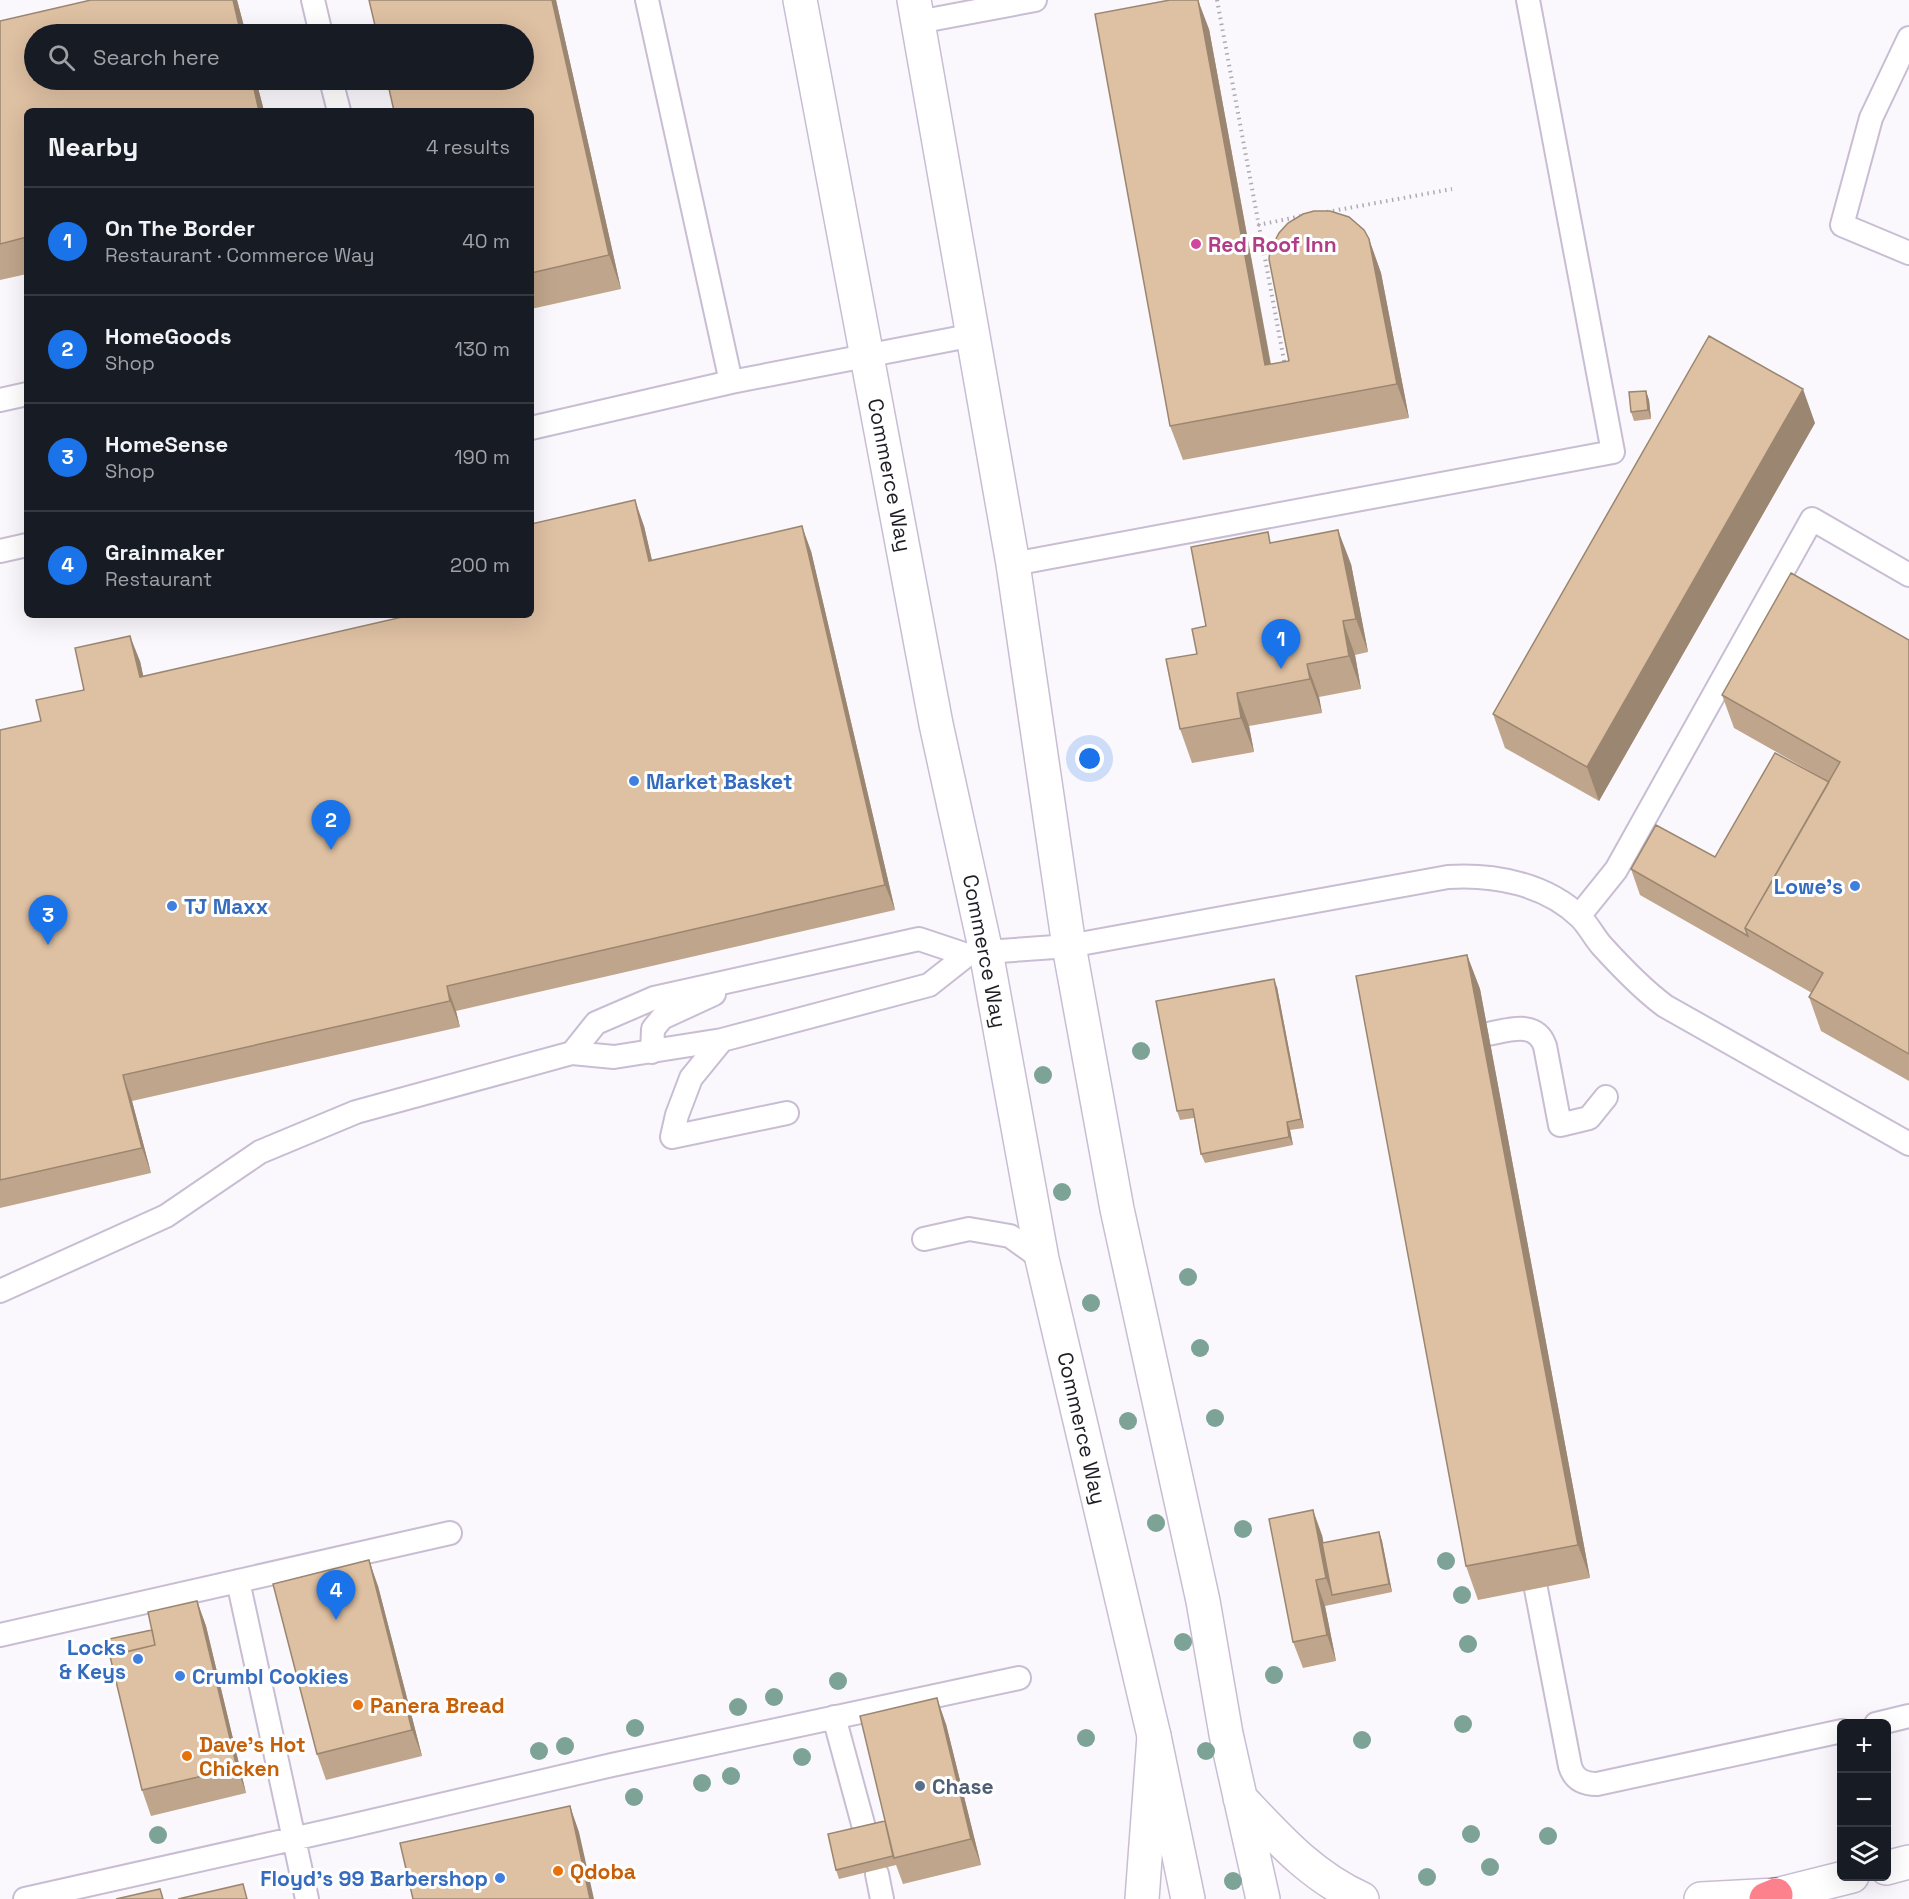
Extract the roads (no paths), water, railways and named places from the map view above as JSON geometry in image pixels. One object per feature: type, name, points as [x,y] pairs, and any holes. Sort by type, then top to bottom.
[{"type":"street","name":"Commerce Way","points":[[800,0],[936,724],[976,954],[1042,1259],[1154,1736],[1188,1899]]},
{"type":"street","points":[[916,11],[1013,564],[1070,946],[1117,1209],[1203,1601],[1226,1734],[1263,1899]]},
{"type":"street","points":[[1142,1899],[1154,1736]]},
{"type":"street","points":[[1240,1798],[1310,1868],[1328,1881],[1362,1899]]},
{"type":"street","points":[[1891,1867],[1909,1863]]},
{"type":"street","points":[[1701,1899],[1767,1898],[1837,1880]]},
{"type":"lane","points":[[313,0],[319,24]]},
{"type":"lane","points":[[647,0],[731,382]]},
{"type":"lane","points":[[916,11],[1035,0]]},
{"type":"lane","points":[[1013,564],[1613,452],[1528,0]]},
{"type":"lane","points":[[1909,38],[1871,118],[1842,225],[1909,253]]},
{"type":"lane","points":[[334,90],[338,108]]},
{"type":"lane","points":[[534,427],[731,382],[974,334]]},
{"type":"lane","points":[[0,400],[24,395]]},
{"type":"lane","points":[[1579,916],[1616,870],[1812,519],[1909,575]]},
{"type":"lane","points":[[0,551],[24,546]]},
{"type":"lane","points":[[572,1053],[596,1023],[654,998],[919,939],[976,954],[1070,946],[1448,878],[1473,876],[1521,884],[1559,900],[1579,916],[1591,929],[1600,944],[1647,993],[1665,1006],[1909,1144]]},
{"type":"lane","points":[[0,1292],[166,1216],[260,1152],[356,1112],[572,1053],[614,1057],[722,1040],[929,985],[976,954]]},
{"type":"lane","points":[[652,1052],[653,1029],[662,1018],[747,977]]},
{"type":"lane","points":[[1488,1034],[1523,1028],[1535,1032],[1542,1038],[1560,1125],[1589,1118],[1606,1097]]},
{"type":"lane","points":[[722,1040],[691,1078],[677,1114],[672,1137],[787,1113]]},
{"type":"lane","points":[[924,1239],[969,1229],[1010,1236],[1042,1259]]},
{"type":"lane","points":[[0,1635],[450,1533]]},
{"type":"lane","points":[[238,1581],[307,1899]]},
{"type":"lane","points":[[1536,1588],[1570,1766],[1573,1774],[1584,1783],[1597,1784],[1837,1732]]},
{"type":"lane","points":[[25,1899],[612,1765],[1019,1678]]},
{"type":"lane","points":[[1891,1720],[1909,1716]]},
{"type":"lane","points":[[834,1717],[866,1835]]},
{"type":"lane","points":[[877,1874],[882,1899]]},
{"type":"place","name":"Red Roof Inn","points":[[1196,244]]},
{"type":"place","name":"On The Border","points":[[1281,669]]},
{"type":"place","name":"Market Basket","points":[[634,781]]},
{"type":"place","name":"HomeGoods","points":[[331,850]]},
{"type":"place","name":"Lowe's","points":[[1855,886]]},
{"type":"place","name":"TJ Maxx","points":[[172,906]]},
{"type":"place","name":"HomeSense","points":[[48,945]]},
{"type":"place","name":"Grainmaker","points":[[336,1620]]},
{"type":"place","name":"Locks & Keys","points":[[138,1659]]},
{"type":"place","name":"Crumbl Cookies","points":[[180,1676]]},
{"type":"place","name":"Panera Bread","points":[[358,1705]]},
{"type":"place","name":"Dave's Hot Chicken","points":[[187,1756]]},
{"type":"place","name":"Chase","points":[[920,1786]]},
{"type":"place","name":"Qdoba","points":[[558,1871]]},
{"type":"place","name":"Floyd's 99 Barbershop","points":[[500,1878]]}]
